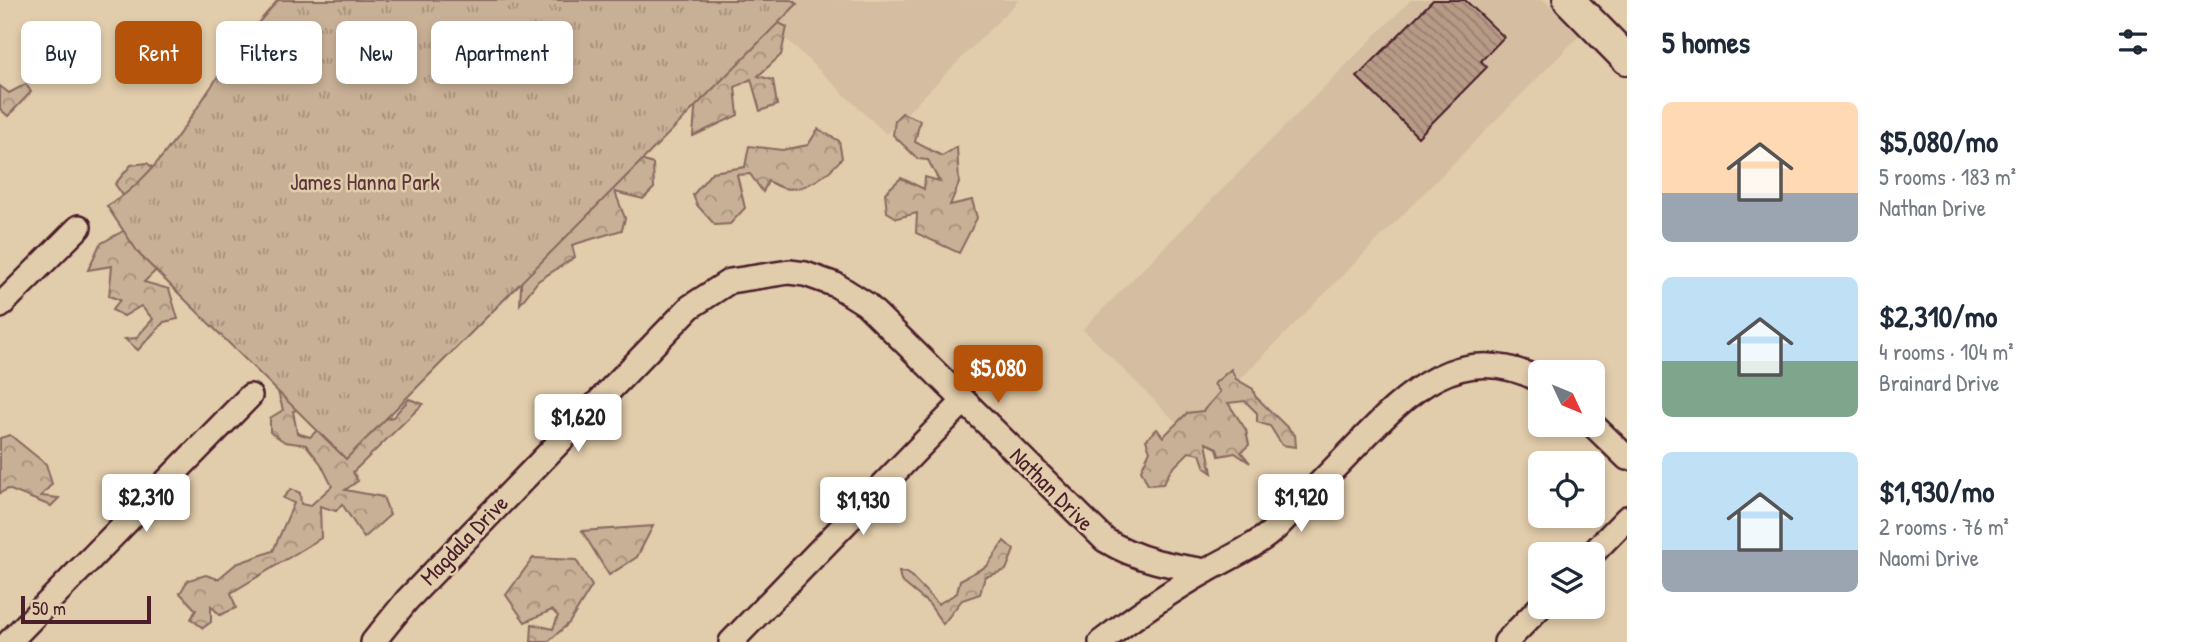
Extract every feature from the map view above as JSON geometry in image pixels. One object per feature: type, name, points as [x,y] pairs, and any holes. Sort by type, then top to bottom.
[{"type":"main road","points":[[1569,0],[1627,59]]},
{"type":"street","points":[[0,306],[79,227]]},
{"type":"street","name":"Nathan Drive","points":[[789,272],[821,279],[852,293],[1105,540],[1158,564],[1206,572]]},
{"type":"street","name":"Magdala Drive","points":[[373,642],[407,600],[690,307],[730,281],[789,272]]},
{"type":"street","points":[[1101,642],[1163,598],[1259,543],[1415,389],[1435,377],[1465,368],[1499,367],[1528,375]]},
{"type":"street","points":[[9,642],[250,396]]},
{"type":"street","points":[[731,642],[964,401]]},
{"type":"street","points":[[1605,437],[1627,458]]},
{"type":"street","points":[[1604,542],[1627,518]]},
{"type":"street","points":[[1506,642],[1528,619]]},
{"type":"shaded area","points":[[792,0],[1019,0],[886,134],[774,27],[796,5]]},
{"type":"shaded area","points":[[1411,0],[1544,0],[1579,36],[1187,433],[1083,329]]},
{"type":"green space","name":"James Hanna Park","points":[[278,0],[792,0],[797,4],[346,459],[139,254],[107,206],[126,194],[159,160],[216,80],[216,84],[322,84],[322,21],[260,21]]},
{"type":"green space","points":[[773,20],[787,27],[781,55],[758,76],[773,80],[777,105],[760,111],[751,79],[735,87],[738,115],[693,136],[698,72]]},
{"type":"green space","points":[[26,84],[31,92],[8,116],[0,109],[0,86],[9,93]]},
{"type":"green space","points":[[902,113],[920,120],[915,142],[942,156],[957,147],[959,183],[950,205],[972,200],[977,218],[959,253],[916,233],[917,213],[897,218],[887,212],[885,193],[901,178],[924,189],[925,177],[939,181],[928,160],[918,159],[893,135],[895,120]]},
{"type":"green space","points":[[818,129],[839,141],[842,158],[816,181],[791,189],[768,181],[763,192],[750,174],[737,175],[745,208],[730,224],[715,225],[697,205],[693,195],[712,172],[745,167],[749,146],[782,150],[808,145]]},
{"type":"green space","points":[[584,141],[653,164],[654,188],[643,199],[615,192],[625,218],[622,230],[572,245],[575,257],[538,281],[520,304],[523,254]]},
{"type":"green space","points":[[274,155],[144,282],[169,289],[178,319],[164,322],[138,350],[125,339],[136,338],[153,319],[141,306],[124,316],[112,310],[120,300],[109,296],[112,266],[88,270],[100,244],[141,221],[115,184],[131,165],[147,163],[177,187]]},
{"type":"green space","points":[[1231,369],[1236,379],[1253,389],[1255,396],[1295,435],[1296,447],[1282,445],[1270,426],[1257,422],[1257,413],[1245,401],[1228,403],[1246,430],[1249,445],[1241,452],[1250,463],[1235,453],[1219,456],[1217,448],[1206,443],[1212,473],[1205,468],[1200,454],[1189,452],[1171,470],[1163,484],[1148,485],[1141,470],[1150,451],[1146,440],[1157,429],[1163,437],[1187,413],[1203,411],[1220,392],[1214,384]]},
{"type":"green space","points":[[272,370],[318,405],[293,411],[297,433],[310,437],[329,419],[378,420],[393,417],[409,399],[423,404],[353,472],[358,481],[345,490],[383,497],[390,515],[364,538],[342,504],[336,511],[320,506],[321,538],[231,593],[236,608],[220,615],[211,606],[211,622],[203,628],[191,619],[196,610],[180,593],[188,580],[206,575],[218,579],[236,564],[273,551],[294,503],[283,498],[291,489],[300,493],[301,504],[310,506],[332,486],[321,464],[306,445],[285,442],[270,432],[270,418],[283,410]]},
{"type":"green space","points":[[10,435],[46,464],[52,484],[41,496],[59,498],[51,506],[8,489],[0,493],[0,438]]},
{"type":"green space","points":[[653,526],[637,557],[609,575],[582,531]]},
{"type":"green space","points":[[1004,541],[1014,550],[1006,570],[985,577],[980,594],[962,600],[943,624],[929,604],[901,581],[899,572],[908,573],[938,604],[957,593],[960,580],[987,566]]},
{"type":"green space","points":[[533,558],[576,560],[592,586],[569,623],[548,642],[531,642],[532,624],[553,629],[558,616],[552,610],[525,622],[506,595]]},
{"type":"building","points":[[1433,0],[1465,0],[1504,37],[1481,61],[1487,67],[1418,137],[1357,77]]}]
